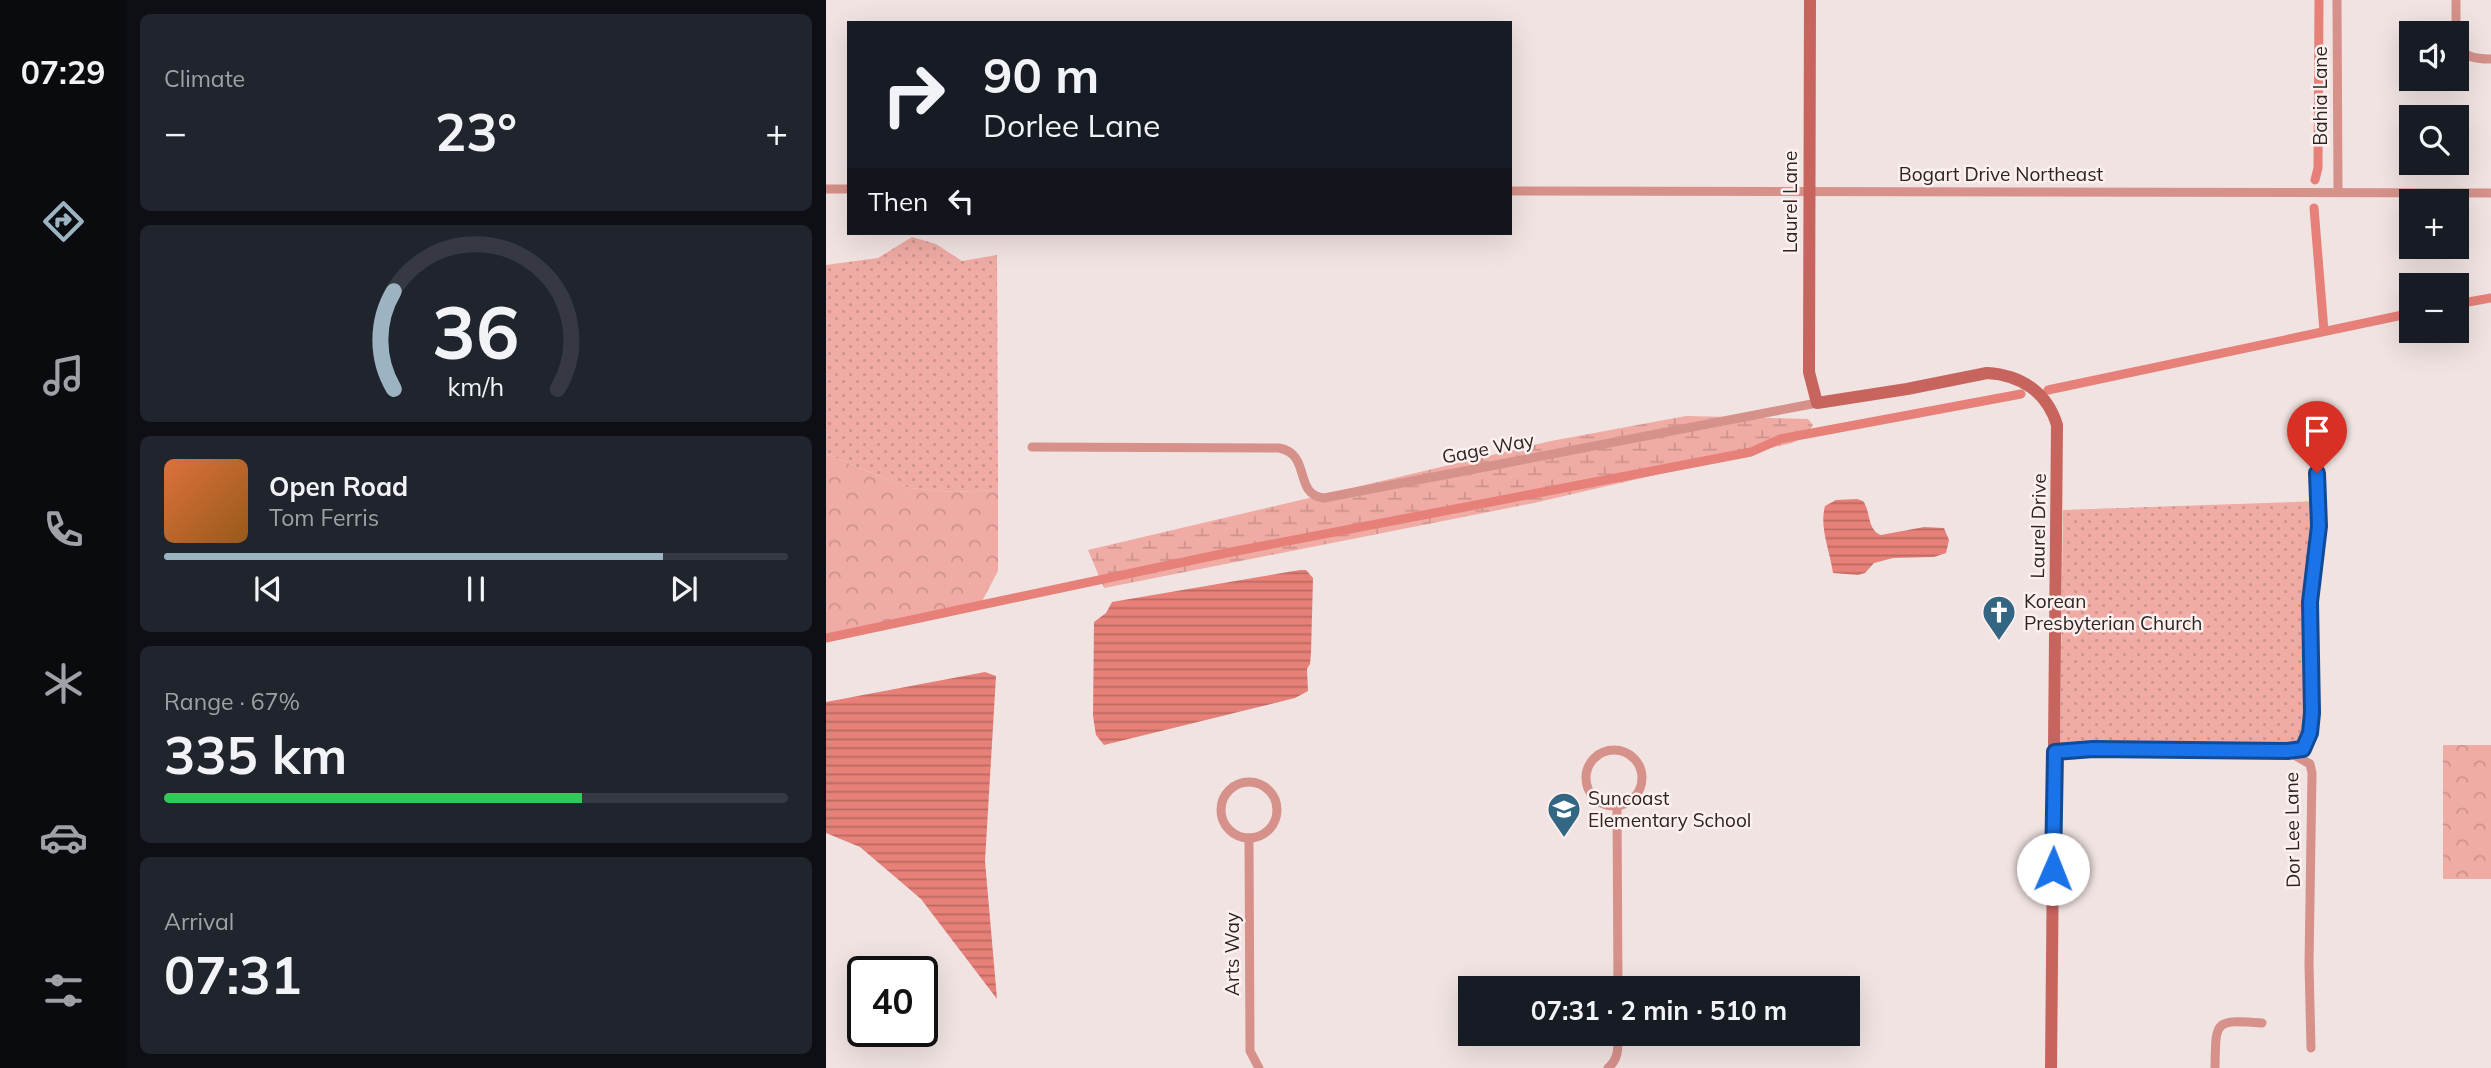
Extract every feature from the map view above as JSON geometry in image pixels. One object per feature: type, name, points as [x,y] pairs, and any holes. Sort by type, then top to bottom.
[{"type":"street","name":"Laurel Lane","points":[[1810,0],[1809,372],[1817,403]]},
{"type":"street","name":"Bahia Lane","points":[[2337,0],[2338,192]]},
{"type":"street","points":[[2456,0],[2456,21]]},
{"type":"street","points":[[2469,56],[2491,59]]},
{"type":"street","points":[[826,189],[847,189]]},
{"type":"street","name":"Bogart Drive Northeast","points":[[1512,191],[2491,193]]},
{"type":"street","name":"Laurel Drive","points":[[1976,375],[1996,373],[2025,382],[2048,403],[2057,425],[2051,1068]]},
{"type":"street","name":"Gage Way","points":[[1032,447],[1289,449],[1295,456],[1307,490],[1314,497],[1324,498],[1976,375]]},
{"type":"street","name":"Dor Lee Lane","points":[[2287,751],[2303,749],[2310,733],[2310,602],[2319,526],[2317,473]]},
{"type":"street","points":[[2055,752],[2093,749],[2287,751]]},
{"type":"street","points":[[1611,750],[1630,754],[1641,770],[1640,789],[1634,798],[1617,806],[1600,803],[1588,790],[1586,781],[1586,772],[1595,757],[1611,750]]},
{"type":"street","name":"Dor Lee Lane","points":[[2287,751],[2310,764],[2312,773],[2309,964],[2311,1048]]},
{"type":"street","points":[[1247,781],[1264,786],[1270,792],[1277,808],[1276,817],[1266,832],[1249,838],[1233,833],[1222,819],[1221,811],[1225,794],[1239,783],[1247,781]]},
{"type":"street","points":[[1617,806],[1618,976]]},
{"type":"street","name":"Arts Way","points":[[1249,838],[1250,1051],[1259,1068]]},
{"type":"street","points":[[2215,1068],[2214,1043],[2220,1025],[2232,1020],[2263,1023]]},
{"type":"street","points":[[1608,1068],[1614,1063],[1619,1046]]},
{"type":"green space","points":[[912,237],[936,244],[962,261],[997,255],[998,490],[953,492],[909,488],[826,454],[826,265],[878,258]]},
{"type":"green space","points":[[1686,416],[1808,419],[1813,425],[1807,435],[1792,443],[1534,503],[1104,588],[1088,550],[1551,441]]},
{"type":"green space","points":[[826,454],[909,488],[953,492],[998,490],[998,571],[980,605],[826,637]]},
{"type":"green space","points":[[2321,501],[2312,742],[2060,744],[2063,510]]},
{"type":"green space","points":[[2443,745],[2491,745],[2491,879],[2443,879]]},
{"type":"shaded area","points":[[1836,500],[1863,501],[1873,529],[1881,535],[1924,527],[1944,528],[1949,540],[1946,553],[1934,557],[1893,558],[1874,563],[1865,573],[1858,575],[1833,573],[1824,531],[1825,506]]},
{"type":"shaded area","points":[[1306,570],[1313,578],[1308,691],[1295,698],[1104,745],[1096,735],[1093,716],[1094,622],[1106,613],[1112,602]]},
{"type":"shaded area","points":[[985,672],[996,676],[985,861],[997,999],[921,899],[860,847],[826,833],[826,702]]},
{"type":"waterway","points":[[2315,180],[2318,168],[2319,0]]},
{"type":"waterway","points":[[2314,208],[2324,331]]},
{"type":"waterway","points":[[2469,302],[2491,298]]},
{"type":"waterway","points":[[2048,390],[2399,316]]},
{"type":"waterway","points":[[826,638],[1226,553],[1751,452],[1780,439],[2021,394]]},
{"type":"place","name":"Korean Presbyterian Church","points":[[1999,642]]},
{"type":"place","name":"Suncoast Elementary School","points":[[1564,839]]},
{"type":"route","points":[[2053,869],[2055,752],[2093,749],[2303,749],[2310,733],[2312,713],[2310,602],[2319,526],[2317,473]]}]
